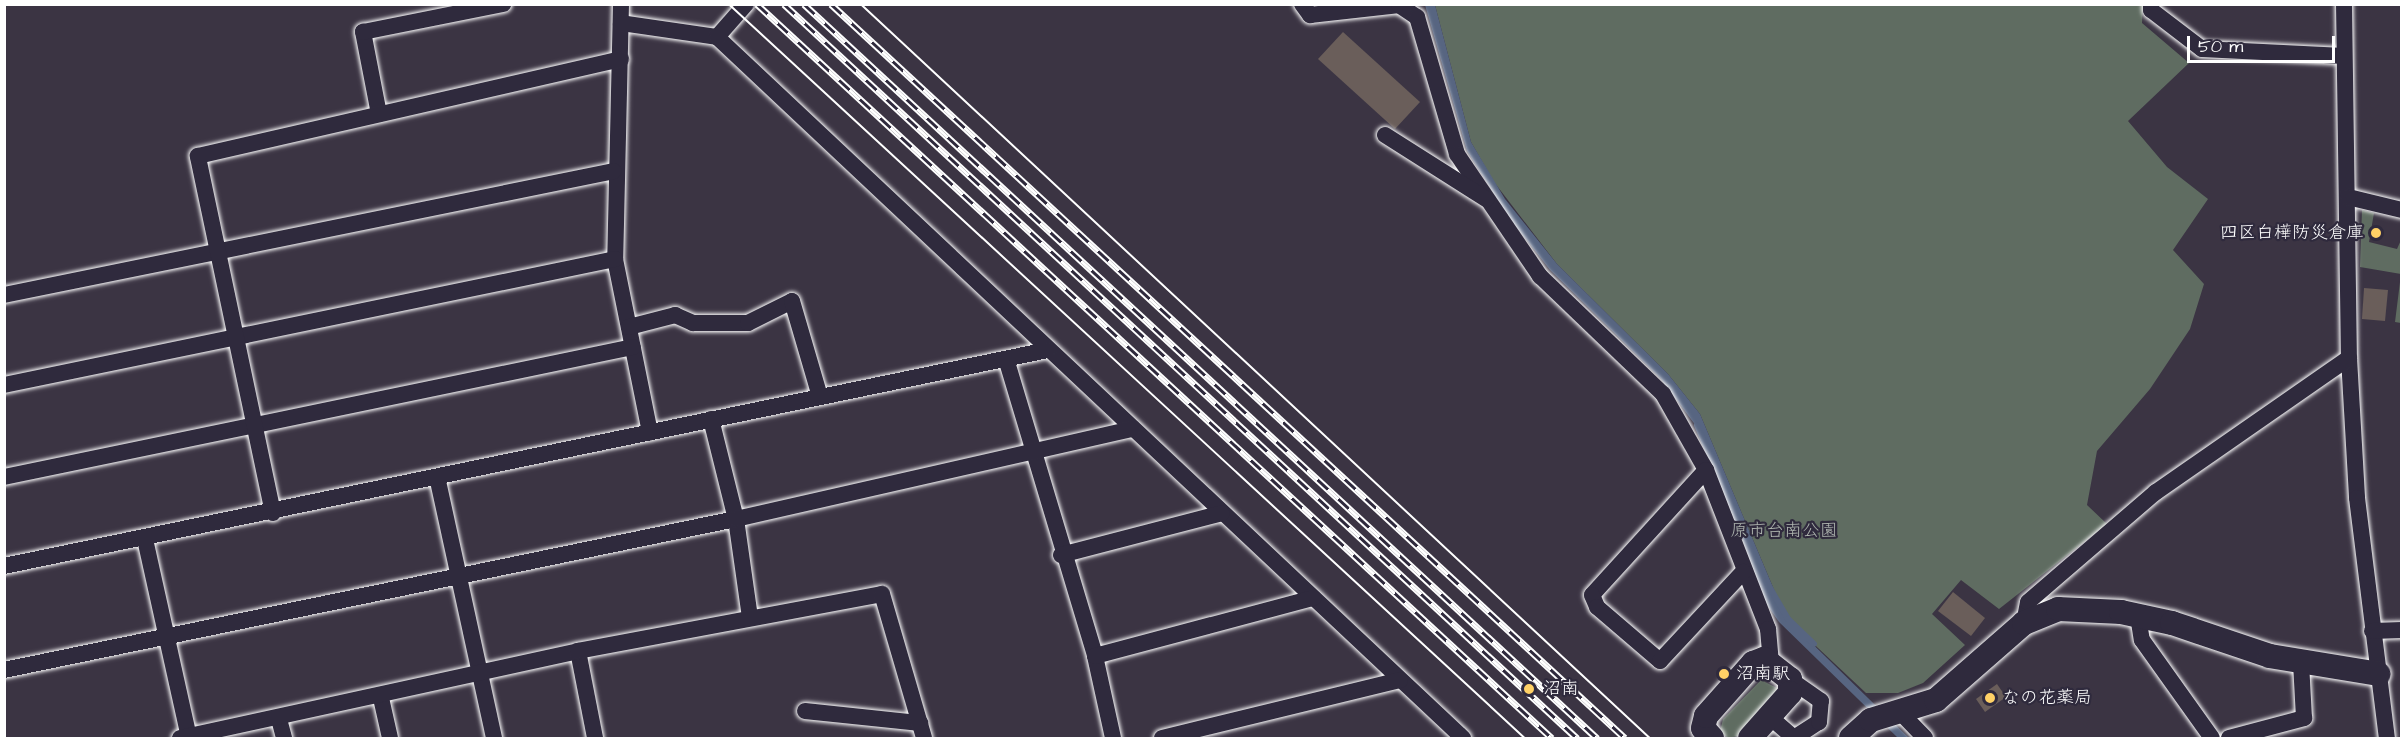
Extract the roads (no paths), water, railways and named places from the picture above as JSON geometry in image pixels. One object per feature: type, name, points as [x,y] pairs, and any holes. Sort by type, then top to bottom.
[{"type":"street","points":[[379,114],[363,32],[503,4]]},
{"type":"street","points":[[621,4],[621,59],[614,171],[615,259],[650,433]]},
{"type":"street","points":[[717,37],[746,4]]},
{"type":"street","points":[[1302,4],[1310,15],[1400,5],[1417,17],[1458,154],[1540,276],[1663,394],[1706,470],[1743,572],[1768,629],[1771,661],[1790,679],[1821,700],[1819,722],[1794,738],[1770,717]]},
{"type":"street","points":[[2151,4],[2151,10],[2202,49],[2344,56]]},
{"type":"street","points":[[2344,4],[2349,358],[2372,632],[2386,702],[2387,738]]},
{"type":"street","points":[[621,23],[717,37],[1463,738]]},
{"type":"street","points":[[273,513],[198,156],[621,59]]},
{"type":"street","points":[[1385,135],[1492,202]]},
{"type":"street","points":[[4,295],[614,171]]},
{"type":"street","points":[[2348,196],[2402,210]]},
{"type":"street","points":[[4,385],[237,339],[615,259]]},
{"type":"street","points":[[629,327],[675,315],[693,322],[748,323],[792,301],[820,398]]},
{"type":"street","points":[[4,477],[633,347]]},
{"type":"street","points":[[4,566],[438,481],[711,418],[1007,362],[1048,350]]},
{"type":"street","points":[[2024,623],[2028,602],[2156,492],[2349,358]]},
{"type":"street","points":[[1007,362],[1036,450],[1061,555],[1095,656],[1113,738]]},
{"type":"street","points":[[711,418],[736,519],[750,617]]},
{"type":"street","points":[[4,670],[736,519],[1132,429]]},
{"type":"street","points":[[1706,470],[1592,595],[1597,607],[1660,661],[1743,572]]},
{"type":"street","points":[[438,481],[494,738]]},
{"type":"street","points":[[1061,555],[1222,513]]},
{"type":"street","points":[[145,539],[168,636],[186,738],[381,698],[578,651],[882,594],[922,731],[805,711]]},
{"type":"street","points":[[1095,656],[1313,598]]},
{"type":"street","points":[[1851,738],[1871,720],[1936,700],[2024,623],[2067,609],[2138,616],[2301,663],[2379,674]]},
{"type":"street","points":[[2138,616],[2142,640],[2212,738]]},
{"type":"street","points":[[2372,632],[2402,630]]},
{"type":"street","points":[[578,651],[595,738]]},
{"type":"street","points":[[1712,738],[1703,728],[1706,716],[1753,663],[1771,661]]},
{"type":"street","points":[[2229,738],[2304,718],[2301,663]]},
{"type":"street","points":[[1750,738],[1788,698],[1790,679]]},
{"type":"street","points":[[1162,738],[1400,680]]},
{"type":"street","points":[[381,698],[390,738]]},
{"type":"street","points":[[2386,702],[2402,708]]},
{"type":"street","points":[[1900,712],[1925,738]]},
{"type":"street","points":[[279,719],[284,738]]},
{"type":"water","points":[[1425,5],[1435,5],[1471,142],[1505,199],[1557,264],[1668,374],[1700,414],[1786,618],[1909,738],[1898,738],[1779,622],[1765,602],[1705,438],[1661,379],[1550,270],[1510,219],[1467,151]]},
{"type":"waterway","points":[[1697,425],[1741,528]]},
{"type":"waterway","points":[[1766,581],[1788,619],[1814,644]]},
{"type":"tram line","points":[[729,4],[1525,738]]},
{"type":"tram line","points":[[861,4],[1650,738]]},
{"type":"railway","points":[[757,4],[1552,738]]},
{"type":"railway","points":[[784,4],[1577,738]]},
{"type":"railway","points":[[804,4],[1597,738]]},
{"type":"railway","points":[[831,4],[1625,738]]},
{"type":"place","name":"四区白樺防災倉庫","points":[[2376,233]]},
{"type":"place","name":"沼南駅","points":[[1724,674]]},
{"type":"place","name":"沼南","points":[[1529,689]]},
{"type":"place","name":"なの花薬局","points":[[1990,698]]},
{"type":"park label","name":"原市台南公園","points":[[1784,531]]}]
